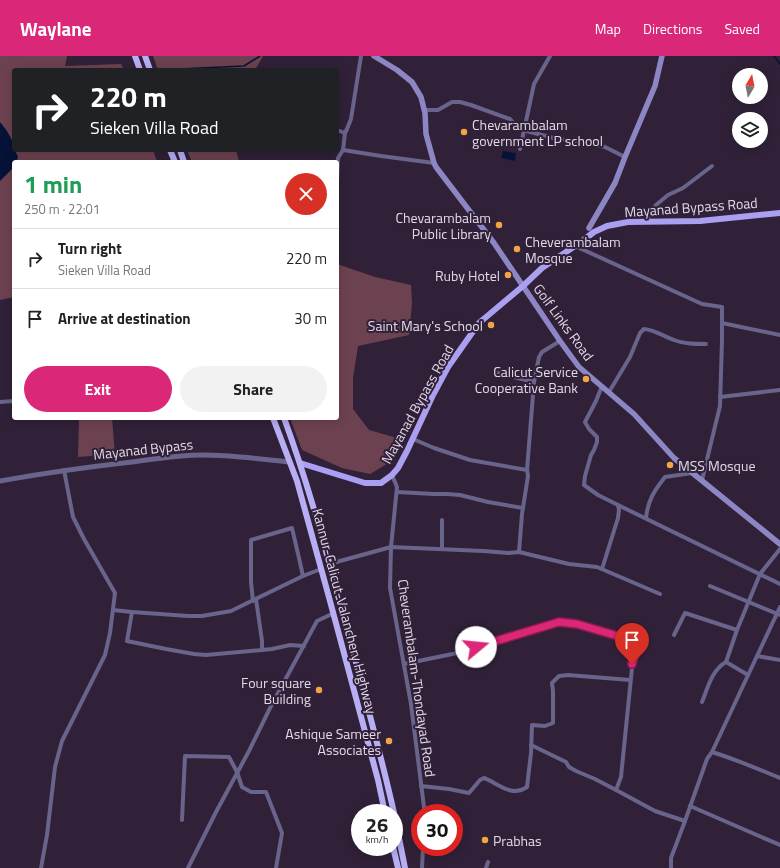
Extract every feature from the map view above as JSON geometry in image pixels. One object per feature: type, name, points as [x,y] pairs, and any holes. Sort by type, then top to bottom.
[{"type":"highway","points":[[135,56],[139,68]]},
{"type":"highway","points":[[145,56],[149,68]]},
{"type":"highway","name":"Kannur-Calicut-Valanchery Highway","points":[[274,420],[297,481],[334,613],[384,804]]},
{"type":"highway","name":"Kannur-Calicut-Valanchery Highway","points":[[285,420],[309,491],[330,564],[392,804]]},
{"type":"highway","points":[[395,856],[398,868]]},
{"type":"highway","name":"Kannur-Calicut-Valanchery Highway","points":[[403,856],[405,868]]},
{"type":"main road","name":"Golf Links Road","points":[[374,56],[397,70],[412,82],[421,97],[424,110],[426,134],[434,163],[457,196],[494,243],[579,367],[634,414],[674,458],[780,544]]},
{"type":"main road","points":[[589,228],[615,183],[655,86],[662,56]]},
{"type":"main road","name":"Mayanad Bypass Road","points":[[300,463],[365,483],[381,483],[392,475],[398,468],[448,367],[479,324],[542,268],[594,232],[606,226],[628,222],[700,221],[780,213]]},
{"type":"street","points":[[338,160],[344,150],[345,132],[348,129],[351,119],[361,56]]},
{"type":"street","points":[[520,150],[534,84],[550,56]]},
{"type":"street","points":[[424,110],[438,110],[452,102],[460,102],[510,119],[519,129],[557,139],[589,143],[605,147],[625,156]]},
{"type":"street","points":[[339,130],[345,132]]},
{"type":"street","points":[[344,150],[434,163]]},
{"type":"street","points":[[647,222],[649,215],[656,205],[668,195],[683,188],[712,166]]},
{"type":"street","points":[[589,228],[589,236]]},
{"type":"street","points":[[581,242],[589,228]]},
{"type":"street","points":[[575,246],[702,304],[722,308],[720,406],[702,480]]},
{"type":"street","points":[[722,323],[780,335]]},
{"type":"street","points":[[609,392],[630,357],[640,333],[644,329],[684,343],[706,344]]},
{"type":"street","points":[[519,552],[523,508],[528,476],[527,470],[534,382],[539,357],[542,352],[560,341]]},
{"type":"street","points":[[497,373],[534,382]]},
{"type":"street","points":[[602,386],[586,422],[589,429],[597,436],[597,442],[591,456],[584,485],[598,495],[780,584]]},
{"type":"street","points":[[720,396],[780,390]]},
{"type":"street","points":[[0,402],[12,401]]},
{"type":"street","points":[[412,439],[470,460],[527,470]]},
{"type":"street","name":"Mayanad Bypass","points":[[0,481],[64,470],[153,459],[201,455],[239,456],[290,462]]},
{"type":"street","points":[[41,868],[48,830],[55,767],[62,741],[105,655],[110,633],[115,593],[84,539],[74,517],[64,470]]},
{"type":"street","points":[[646,518],[647,508],[654,492],[665,477],[692,472]]},
{"type":"street","name":"Cheverambalam-Thondayad Road","points":[[392,475],[397,487],[397,492],[390,588],[411,704],[424,804]]},
{"type":"street","points":[[397,492],[460,495],[523,508]]},
{"type":"street","points":[[602,569],[618,518],[618,504]]},
{"type":"street","points":[[442,520],[442,549]]},
{"type":"street","points":[[262,650],[262,641],[251,582],[251,540],[292,528],[303,576]]},
{"type":"street","points":[[330,564],[392,547],[509,553],[519,552],[569,564],[597,567],[660,594]]},
{"type":"street","points":[[702,702],[715,672],[720,665],[726,662],[737,630],[760,574],[780,549]]},
{"type":"street","points":[[113,610],[182,616],[202,616],[231,611],[303,576],[322,569]]},
{"type":"street","points":[[710,586],[778,614]]},
{"type":"street","points":[[671,868],[671,858],[707,759],[712,752],[780,607]]},
{"type":"street","points":[[132,612],[127,641],[155,647],[206,655],[272,649],[290,645],[304,646]]},
{"type":"street","points":[[188,868],[274,700],[318,621],[334,613]]},
{"type":"street","points":[[674,635],[685,613],[737,630]]},
{"type":"street","points":[[404,664],[462,652],[559,622],[577,624],[638,642]]},
{"type":"street","points":[[616,790],[621,777],[632,664],[640,633]]},
{"type":"street","points":[[757,656],[780,660]]},
{"type":"street","points":[[726,662],[748,675]]},
{"type":"street","points":[[421,786],[469,793],[480,780],[484,778],[510,791],[517,792],[523,790],[527,787],[532,725],[545,726],[553,723],[552,683],[559,676],[568,675],[630,680]]},
{"type":"street","points":[[531,745],[566,762],[569,768],[576,772],[594,779],[655,810],[685,821]]},
{"type":"street","points":[[712,752],[727,756],[730,759],[752,766],[780,778]]},
{"type":"street","points":[[182,820],[185,756],[229,757],[237,772],[242,787],[251,792],[266,792],[282,833],[276,868]]},
{"type":"street","points":[[690,806],[780,844]]},
{"type":"street","points":[[422,868],[423,856]]},
{"type":"street","points":[[486,868],[488,862]]},
{"type":"shaded area","points":[[0,56],[67,56],[65,66],[121,64],[123,68],[12,68],[12,152],[154,152],[156,160],[12,160],[12,297],[0,300]]},
{"type":"shaded area","points":[[153,56],[263,56],[256,68],[157,68]]},
{"type":"shaded area","points":[[188,152],[236,152],[238,160],[191,160]]},
{"type":"shaded area","points":[[339,265],[375,277],[411,285],[412,303],[409,335],[358,346],[353,378],[353,409],[369,430],[397,438],[390,462],[370,474],[342,468],[302,450],[291,420],[339,420]]},
{"type":"shaded area","points":[[79,420],[112,420],[115,454],[78,457]]},
{"type":"water","points":[[0,122],[12,140],[12,152],[16,152],[18,157],[17,160],[12,160],[12,169],[0,181]]},
{"type":"water","points":[[503,151],[516,153],[515,161],[501,158]]},
{"type":"waterway","points":[[201,68],[244,66],[260,56]]},
{"type":"waterway","points":[[774,56],[780,64]]},
{"type":"place","name":"Chevarambalam government LP school","points":[[464,132]]},
{"type":"place","name":"Chevarambalam Public Library","points":[[499,225]]},
{"type":"place","name":"Cheverambalam Mosque","points":[[517,249]]},
{"type":"place","name":"Ruby Hotel","points":[[508,275]]},
{"type":"place","name":"Saint Mary's School","points":[[491,325]]},
{"type":"place","name":"Calicut Service Cooperative Bank","points":[[586,379]]},
{"type":"place","name":"MSS Mosque","points":[[670,465]]},
{"type":"place","name":"Four square Building","points":[[319,690]]},
{"type":"place","name":"Ashique Sameer Associates","points":[[389,741]]},
{"type":"place","name":"Prabhas","points":[[485,840]]},
{"type":"route","points":[[476,647],[559,622],[577,624],[638,642],[632,664]]}]
